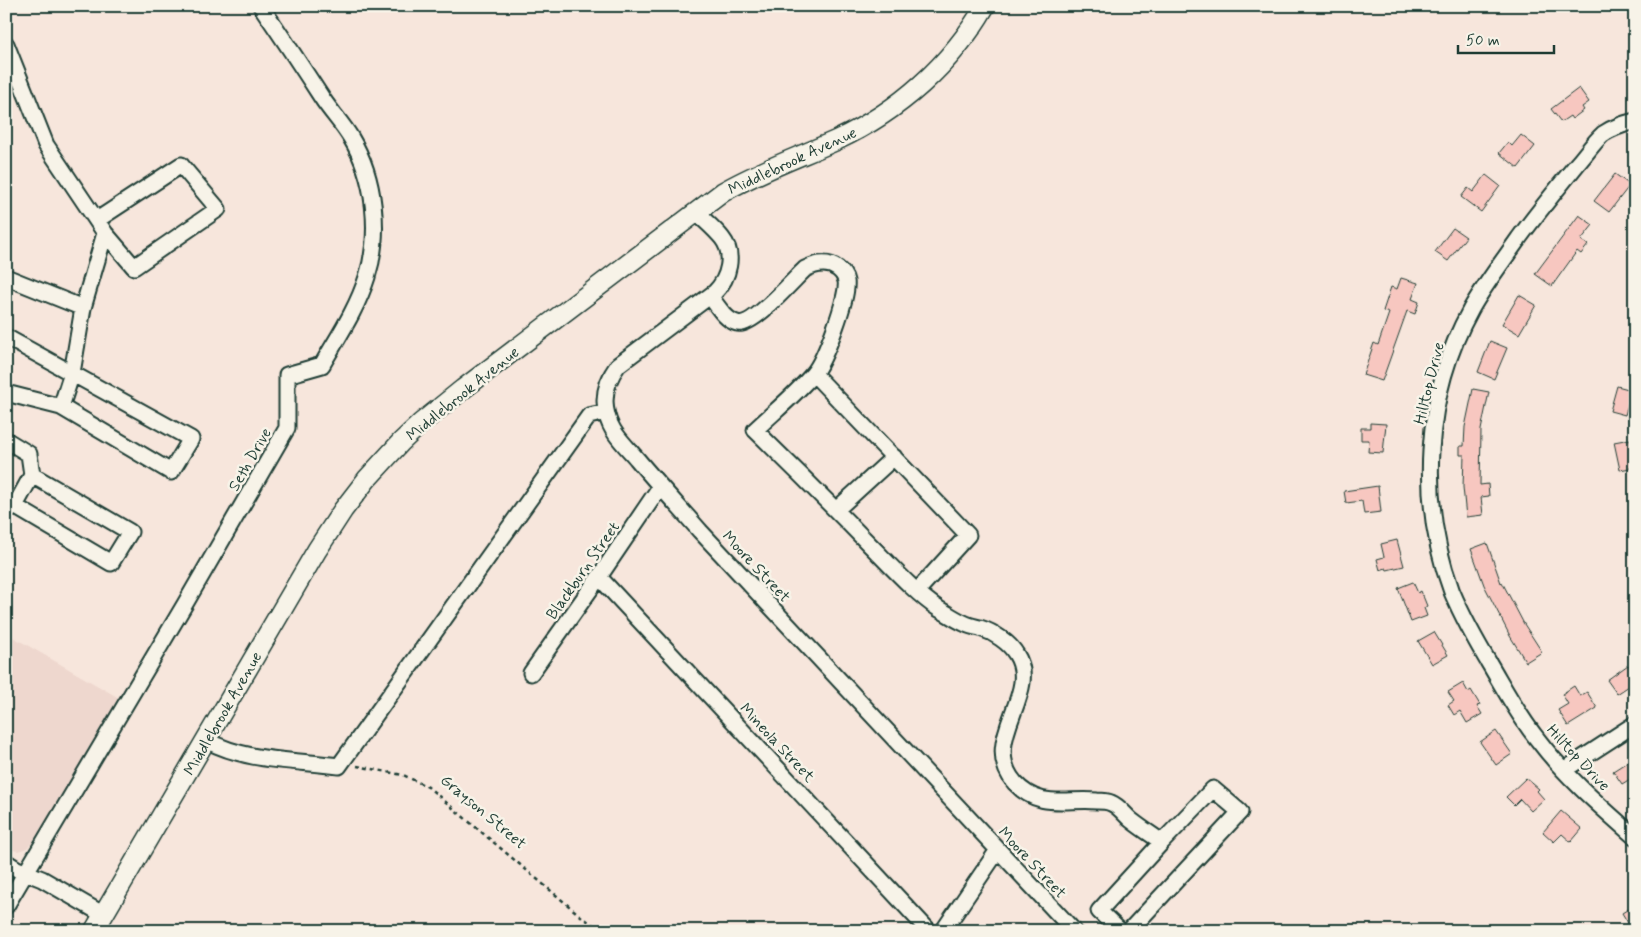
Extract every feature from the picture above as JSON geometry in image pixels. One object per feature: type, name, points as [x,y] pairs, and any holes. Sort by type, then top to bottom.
[{"type":"main road","name":"Middlebrook Avenue","points":[[99,923],[332,526],[367,479],[395,448],[421,423],[463,389],[723,192],[742,181],[837,140],[892,108],[912,93],[944,62],[968,32],[985,6]]},
{"type":"street","name":"Seth Drive","points":[[6,906],[287,428],[288,374],[322,365],[353,311],[367,276],[372,252],[374,217],[371,187],[366,171],[352,138],[325,102],[261,6]]},
{"type":"street","points":[[6,44],[46,145],[101,227],[134,267],[218,209],[181,165],[101,227],[83,308],[72,374],[61,407]]},
{"type":"street","name":"Hilltop Drive","points":[[1635,121],[1613,128],[1600,137],[1544,203],[1475,302],[1447,366],[1437,405],[1432,437],[1430,475],[1433,513],[1440,550],[1453,593],[1472,633],[1500,682],[1537,740],[1581,789],[1635,838]]},
{"type":"street","name":"Moore Street","points":[[697,212],[722,237],[729,256],[724,281],[710,296],[618,365],[611,377],[606,392],[606,412],[614,431],[660,487],[1074,931]]},
{"type":"street","points":[[710,296],[727,317],[737,323],[745,324],[763,310],[805,269],[819,264],[834,266],[845,276],[845,295],[819,367],[755,430],[937,607],[955,619],[996,635],[1017,654],[1022,671],[1021,692],[1003,745],[1006,764],[1014,782],[1028,794],[1042,800],[1060,802],[1091,800],[1112,803],[1132,821],[1162,842]]},
{"type":"street","points":[[6,276],[83,308]]},
{"type":"street","points":[[6,338],[191,439],[171,472],[61,407],[6,393]]},
{"type":"street","points":[[814,374],[968,535],[918,590]]},
{"type":"street","points":[[206,740],[243,754],[339,766],[589,416],[606,412]]},
{"type":"street","points":[[6,440],[29,454],[32,475],[10,504],[111,563],[130,532],[32,475]]},
{"type":"street","points":[[836,510],[894,457]]},
{"type":"street","name":"Blackburn Street","points":[[531,673],[660,487]]},
{"type":"street","name":"Mineola Street","points":[[599,577],[675,656],[929,931]]},
{"type":"street","points":[[1564,770],[1635,724]]},
{"type":"street","points":[[1120,931],[1099,911],[1213,789],[1240,812],[1129,931]]},
{"type":"street","points":[[943,931],[998,850]]},
{"type":"street","points":[[6,862],[42,879],[99,923]]},
{"type":"path","name":"Grayson Street","points":[[339,766],[358,766],[403,775],[428,786],[582,917],[602,931]]},
{"type":"shaded area","points":[[6,633],[119,698],[33,842],[27,848],[18,851],[6,849]]},
{"type":"building","points":[[1579,88],[1589,102],[1582,107],[1584,110],[1572,119],[1570,116],[1561,122],[1551,109]]},
{"type":"building","points":[[1521,135],[1535,146],[1518,168],[1499,153],[1508,142],[1512,146]]},
{"type":"building","points":[[1615,174],[1630,185],[1609,212],[1594,201]]},
{"type":"building","points":[[1486,175],[1500,186],[1481,212],[1461,197],[1468,188],[1473,192]]},
{"type":"building","points":[[1579,215],[1593,225],[1581,240],[1588,245],[1581,254],[1577,251],[1552,286],[1535,274]]},
{"type":"building","points":[[1453,228],[1466,237],[1448,261],[1435,252]]},
{"type":"building","points":[[1401,278],[1418,283],[1412,299],[1419,302],[1415,314],[1407,311],[1382,381],[1363,375],[1374,343],[1378,345],[1389,313],[1383,311],[1391,287],[1397,289]]},
{"type":"building","points":[[1519,295],[1536,305],[1519,334],[1502,324]]},
{"type":"building","points":[[1490,341],[1507,348],[1494,379],[1478,372]]},
{"type":"building","points":[[1617,386],[1632,390],[1625,415],[1610,411]]},
{"type":"building","points":[[1473,389],[1489,392],[1481,430],[1480,485],[1488,484],[1489,496],[1481,497],[1483,515],[1466,517],[1463,487],[1464,455],[1460,455],[1460,446],[1464,446],[1465,427]]},
{"type":"building","points":[[1370,423],[1386,424],[1383,453],[1368,452],[1369,440],[1361,440],[1361,428],[1370,428]]},
{"type":"building","points":[[1630,439],[1635,467],[1620,470],[1614,442]]},
{"type":"building","points":[[1378,486],[1381,512],[1364,514],[1362,501],[1346,503],[1344,491]]},
{"type":"building","points":[[1397,540],[1404,566],[1380,570],[1377,559],[1384,557],[1381,544]]},
{"type":"building","points":[[1487,543],[1501,583],[1542,652],[1526,662],[1510,636],[1484,585],[1471,549]]},
{"type":"building","points":[[1413,582],[1418,593],[1421,591],[1427,606],[1424,608],[1427,616],[1411,622],[1398,588]]},
{"type":"building","points":[[1434,632],[1448,655],[1432,664],[1418,641]]},
{"type":"building","points":[[1628,665],[1635,674],[1635,682],[1617,694],[1607,680]]},
{"type":"building","points":[[1463,683],[1468,692],[1471,690],[1480,705],[1477,706],[1482,714],[1467,723],[1460,711],[1454,715],[1448,705],[1454,701],[1448,692]]},
{"type":"building","points":[[1574,686],[1580,696],[1587,692],[1597,708],[1568,726],[1558,710],[1568,704],[1562,694]]},
{"type":"building","points":[[1496,731],[1512,754],[1496,765],[1480,742]]},
{"type":"building","points":[[1635,757],[1635,776],[1622,784],[1613,771]]},
{"type":"building","points":[[1526,778],[1539,789],[1537,791],[1544,799],[1531,811],[1520,799],[1514,805],[1506,797]]},
{"type":"building","points":[[1561,811],[1582,829],[1571,842],[1562,834],[1554,842],[1543,832]]},
{"type":"building","points":[[1635,905],[1635,931],[1633,931],[1622,913]]}]
